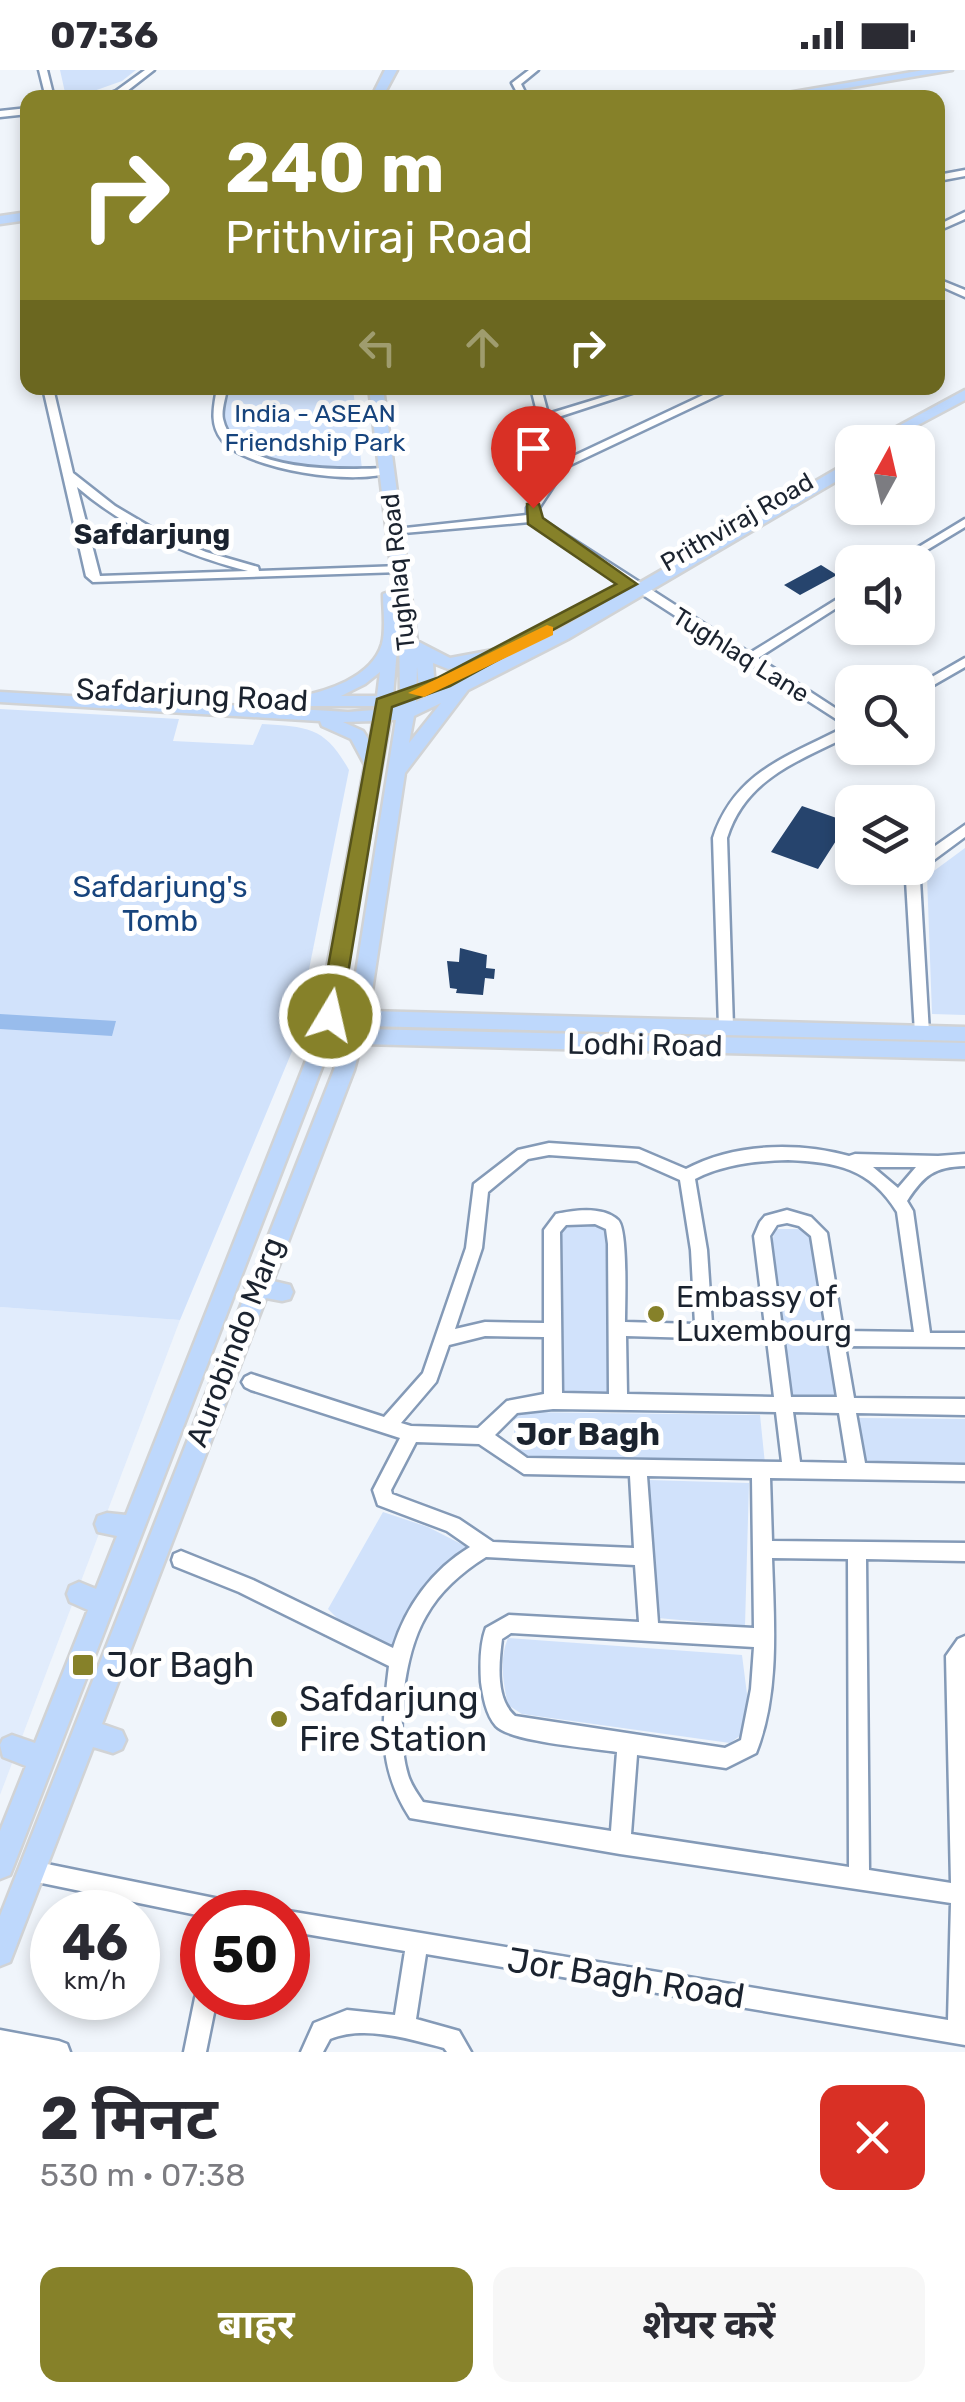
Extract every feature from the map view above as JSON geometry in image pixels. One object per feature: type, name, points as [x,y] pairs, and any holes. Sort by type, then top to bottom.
[{"type":"main road","points":[[814,90],[936,71]]},
{"type":"main road","points":[[850,90],[962,73]]},
{"type":"main road","points":[[908,425],[965,394]]},
{"type":"main road","name":"Tughlaq Road","points":[[368,395],[396,532],[382,711]]},
{"type":"main road","name":"Tughlaq Road","points":[[377,395],[382,471],[409,644],[406,706]]},
{"type":"main road","points":[[927,425],[965,405]]},
{"type":"main road","name":"Prithviraj Road","points":[[406,706],[427,688],[633,587],[835,466]]},
{"type":"main road","name":"Prithviraj Road","points":[[382,711],[464,684],[835,475]]},
{"type":"main road","points":[[302,708],[359,683],[379,665],[390,643]]},
{"type":"main road","points":[[409,644],[424,656],[448,664],[493,655]]},
{"type":"main road","points":[[424,656],[427,688]]},
{"type":"main road","points":[[397,772],[464,684]]},
{"type":"main road","name":"Safdarjung Road","points":[[0,685],[188,701],[382,711]]},
{"type":"main road","name":"Safdarjung Road","points":[[0,697],[188,701]]},
{"type":"main road","name":"Aurobindo Marg","points":[[0,1952],[356,1027],[406,706]]},
{"type":"main road","points":[[302,708],[357,735],[373,766]]},
{"type":"main road","name":"Aurobindo Marg","points":[[0,1865],[328,1024],[382,711]]},
{"type":"main road","name":"Lodhi Road","points":[[328,1024],[965,1052]]},
{"type":"main road","name":"Lodhi Road","points":[[356,1027],[726,1028],[965,1034]]},
{"type":"main road","points":[[256,1286],[282,1292]]},
{"type":"main road","points":[[107,1524],[134,1527]]},
{"type":"main road","points":[[79,1594],[103,1604]]},
{"type":"main road","points":[[84,1732],[112,1740]]},
{"type":"main road","points":[[12,1748],[42,1758]]},
{"type":"street","points":[[122,90],[150,70]]},
{"type":"street","points":[[520,90],[516,83],[534,70]]},
{"type":"street","points":[[50,395],[92,576],[97,580],[395,570]]},
{"type":"street","points":[[52,406],[58,395]]},
{"type":"street","points":[[221,395],[216,417],[222,432],[253,455],[288,469],[382,471]]},
{"type":"street","points":[[537,395],[554,460],[562,465]]},
{"type":"street","points":[[542,419],[619,395]]},
{"type":"street","points":[[396,532],[532,518],[533,508],[562,465],[710,395]]},
{"type":"street","points":[[69,475],[104,508],[152,536],[273,573]]},
{"type":"street","name":"Tughlaq Lane","points":[[532,518],[835,716]]},
{"type":"street","points":[[928,545],[965,522]]},
{"type":"street","points":[[747,660],[835,604]]},
{"type":"street","points":[[935,680],[965,662]]},
{"type":"street","points":[[726,1028],[720,838],[724,816],[734,799],[752,784],[835,737]]},
{"type":"street","points":[[935,852],[965,830]]},
{"type":"street","points":[[918,885],[922,1033]]},
{"type":"street","points":[[387,1426],[422,1390],[445,1339],[474,1248],[480,1189],[524,1154],[549,1149],[638,1155],[687,1176]]},
{"type":"street","points":[[687,1176],[704,1164],[738,1157],[965,1160]]},
{"type":"street","points":[[846,1160],[864,1168],[900,1199],[908,1224],[923,1340]]},
{"type":"street","points":[[900,1199],[916,1174],[933,1161]]},
{"type":"street","points":[[687,1176],[698,1238],[704,1332]]},
{"type":"street","points":[[792,1470],[762,1236],[764,1226],[772,1218],[786,1216],[802,1218],[820,1233],[856,1471]]},
{"type":"street","points":[[552,1401],[552,1230],[554,1223],[572,1217],[597,1218],[613,1225],[618,1402]]},
{"type":"street","points":[[445,1339],[485,1329],[553,1330]]},
{"type":"street","points":[[617,1329],[776,1334]]},
{"type":"street","points":[[835,1338],[965,1340]]},
{"type":"street","points":[[250,1382],[411,1434],[482,1436],[524,1466],[965,1473]]},
{"type":"street","points":[[482,1436],[513,1406],[552,1401],[784,1408],[965,1407]]},
{"type":"street","points":[[411,1434],[382,1490],[384,1499],[453,1525],[485,1548]]},
{"type":"street","points":[[638,1469],[649,1630]]},
{"type":"street","points":[[761,1471],[762,1638],[755,1732],[738,1755],[726,1758],[509,1724],[496,1708],[490,1647],[500,1626],[762,1638]]},
{"type":"street","points":[[644,1557],[485,1548],[457,1563],[436,1585],[406,1630],[399,1662],[393,1751],[398,1787],[417,1811],[963,1895]]},
{"type":"street","points":[[761,1550],[965,1552]]},
{"type":"street","points":[[856,1550],[859,1879]]},
{"type":"street","points":[[181,1560],[246,1586],[399,1662]]},
{"type":"street","points":[[962,2034],[962,1790],[956,1656],[965,1645]]},
{"type":"street","points":[[620,1844],[628,1743]]},
{"type":"street","points":[[32,1871],[180,1902]]},
{"type":"street","name":"Jor Bagh Road","points":[[310,1925],[962,2034]]},
{"type":"street","points":[[404,2027],[417,1943]]},
{"type":"street","points":[[195,2052],[202,2020]]},
{"type":"street","points":[[312,2052],[322,2031],[347,2021],[404,2027],[450,2039],[460,2052]]},
{"type":"street","points":[[0,2041],[59,2052]]},
{"type":"shaded area","points":[[0,1307],[180,1320],[0,1795]]},
{"type":"green space","points":[[60,70],[136,70],[122,81],[97,90],[64,90]]},
{"type":"green space","name":"India - ASEAN Friendship Park","points":[[227,395],[354,395],[362,469],[265,456],[242,445],[227,431],[221,412]]},
{"type":"green space","name":"Safdarjung's Tomb","points":[[0,709],[179,719],[173,741],[253,745],[262,724],[292,726],[323,737],[349,770],[293,1049],[180,1320],[0,1307]]},
{"type":"green space","points":[[965,848],[965,1015],[932,1014],[927,885],[935,885],[935,870]]},
{"type":"green space","points":[[569,1223],[608,1227],[613,1397],[558,1394],[557,1227]]},
{"type":"green space","points":[[775,1229],[812,1229],[837,1395],[790,1395],[771,1247]]},
{"type":"green space","points":[[514,1412],[760,1415],[765,1464],[514,1461]]},
{"type":"green space","points":[[859,1418],[965,1419],[965,1467],[865,1466]]},
{"type":"green space","points":[[649,1480],[749,1483],[745,1626],[658,1618]]},
{"type":"green space","points":[[383,1512],[428,1527],[469,1548],[431,1581],[392,1645],[339,1620],[328,1609]]},
{"type":"green space","points":[[508,1638],[742,1655],[748,1702],[744,1733],[730,1743],[522,1714],[508,1705],[506,1696],[503,1662]]},
{"type":"water","points":[[0,1014],[116,1021],[112,1036],[0,1029]]},
{"type":"building","points":[[821,565],[835,574],[800,595],[784,585]]},
{"type":"building","points":[[802,806],[835,817],[835,842],[818,869],[771,852]]},
{"type":"building","points":[[460,948],[487,955],[486,968],[495,969],[494,979],[485,978],[483,995],[456,993],[457,989],[450,988],[447,961],[459,962]]},
{"type":"slow traffic","points":[[417,693],[547,631]]},
{"type":"place","name":"Embassy of Luxembourg","points":[[656,1314]]},
{"type":"place","name":"Jor Bagh","points":[[83,1665]]},
{"type":"place","name":"Safdarjung Fire Station","points":[[279,1719]]},
{"type":"district","name":"Safdarjung","points":[[152,534]]},
{"type":"district","name":"Jor Bagh","points":[[588,1434]]},
{"type":"route","points":[[330,1016],[384,704],[444,682],[552,628],[628,584],[534,520],[533,508]]}]
